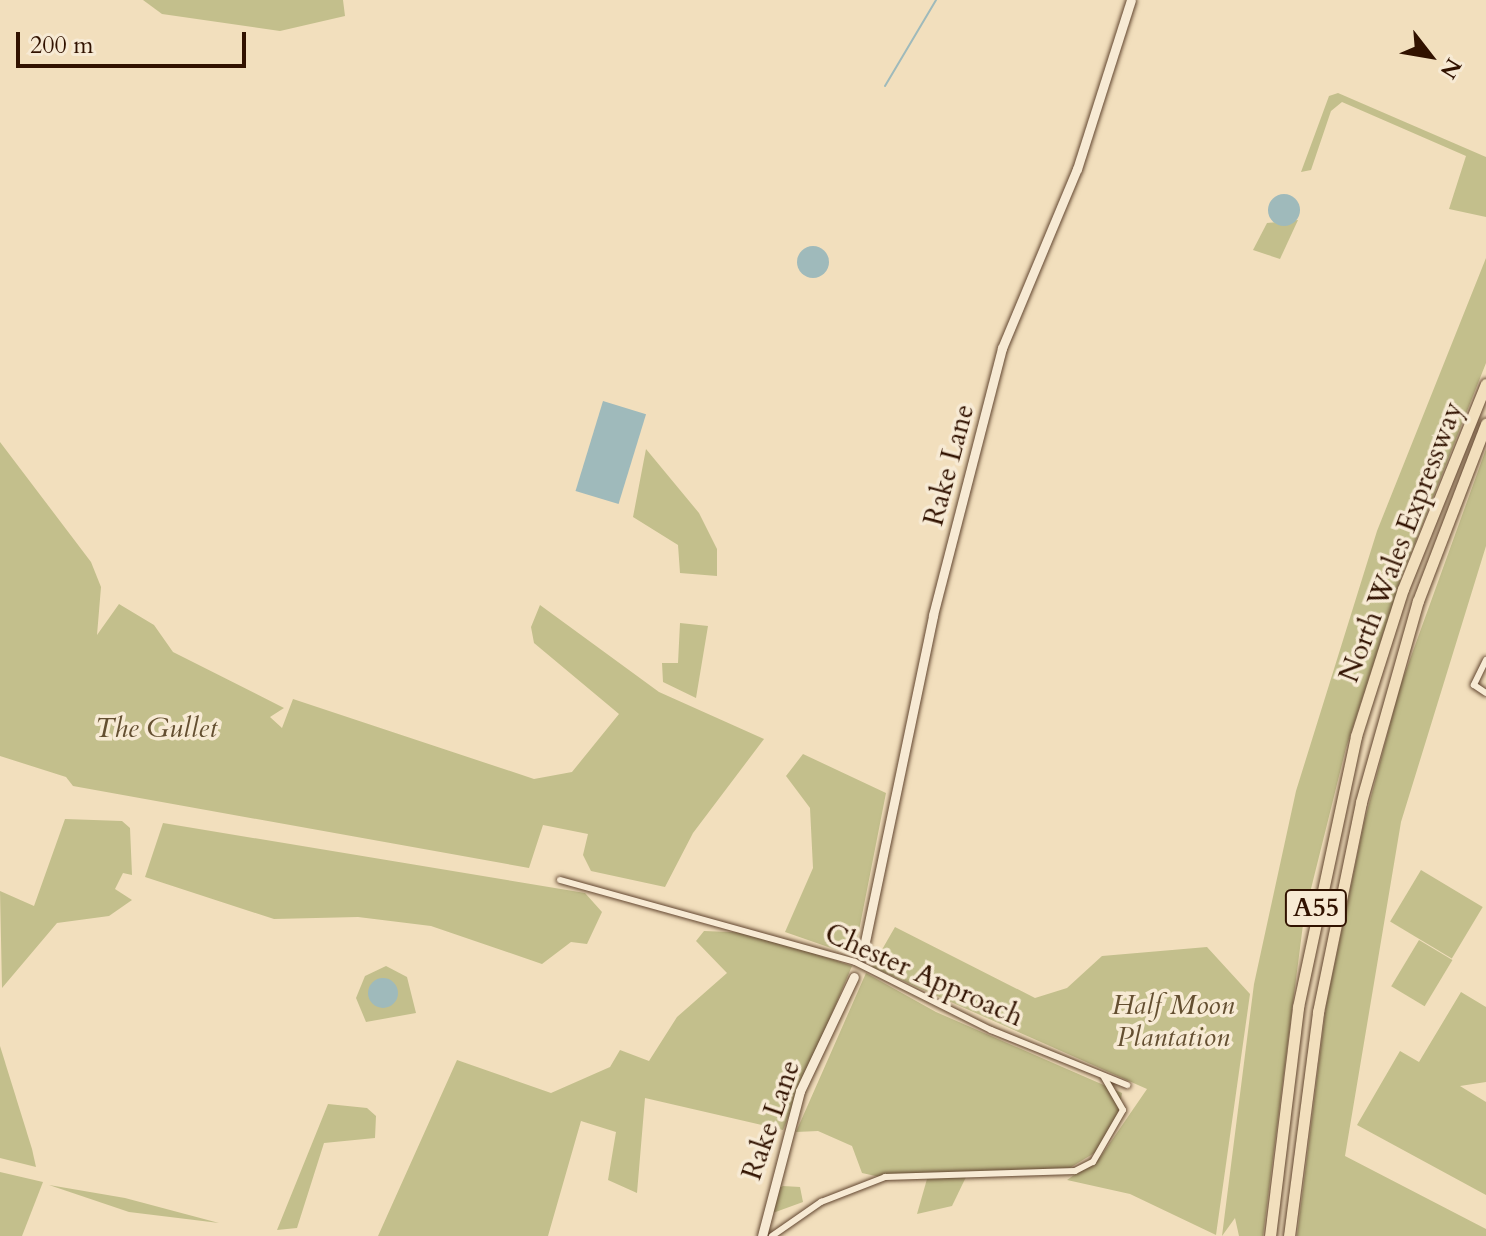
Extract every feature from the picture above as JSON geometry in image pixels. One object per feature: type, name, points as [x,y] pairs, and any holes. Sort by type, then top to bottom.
[{"type":"highway","name":"North Wales Expressway","points":[[1270,1236],[1298,1007],[1356,736],[1403,589],[1486,384]]},
{"type":"highway","name":"North Wales Expressway","points":[[1289,1236],[1318,1012],[1361,802],[1418,601],[1486,424]]},
{"type":"street","name":"Rake Lane","points":[[862,956],[933,615],[1001,354],[1077,169],[1131,0]]},
{"type":"street","points":[[1486,660],[1474,685],[1486,693]]},
{"type":"street","name":"Chester Approach","points":[[560,880],[855,962],[1127,1085]]},
{"type":"street","name":"Rake Lane","points":[[762,1236],[800,1091],[854,977]]},
{"type":"street","points":[[772,1236],[821,1202],[885,1177],[1053,1175],[1093,1162],[1123,1110],[1102,1075]]},
{"type":"green space","points":[[143,0],[343,0],[345,16],[280,31],[162,14]]},
{"type":"green space","points":[[1338,93],[1486,157],[1486,217],[1449,209],[1466,156],[1342,102],[1331,111],[1311,170],[1301,172],[1329,96]]},
{"type":"green space","points":[[1298,220],[1280,259],[1253,250],[1267,223]]},
{"type":"green space","points":[[1486,258],[1486,363],[1402,576],[1346,748],[1304,917],[1263,1236],[1239,1236],[1235,1218],[1222,1236],[1254,984],[1296,791],[1377,531]]},
{"type":"green space","name":"The Gullet","points":[[0,442],[91,562],[101,587],[97,635],[119,604],[154,625],[173,652],[284,708],[270,717],[282,728],[293,699],[534,779],[572,772],[619,714],[534,643],[531,627],[540,605],[659,692],[764,739],[693,833],[665,887],[591,871],[583,855],[588,834],[543,825],[529,868],[73,786],[66,777],[0,756]]},
{"type":"green space","points":[[646,449],[699,513],[717,549],[717,576],[680,573],[678,545],[633,517]]},
{"type":"green space","points":[[1486,449],[1486,546],[1401,822],[1345,1156],[1486,1229],[1486,1236],[1297,1236],[1326,1006],[1364,823],[1400,687]]},
{"type":"green space","points":[[680,623],[708,626],[696,698],[663,682],[662,663],[678,663]]},
{"type":"green space","points":[[803,754],[886,793],[854,956],[785,932],[813,868],[810,808],[786,776]]},
{"type":"green space","points":[[65,819],[122,821],[130,828],[132,875],[123,873],[115,889],[132,900],[109,916],[57,923],[2,988],[0,891],[34,906]]},
{"type":"green space","points":[[163,823],[585,893],[602,912],[587,944],[571,942],[542,964],[431,926],[358,917],[274,919],[145,877]]},
{"type":"green space","points":[[1421,870],[1483,907],[1452,959],[1390,921]]},
{"type":"green space","name":"Half Moon Plantation","points":[[895,927],[1035,998],[1067,988],[1102,956],[1207,947],[1250,994],[1216,1235],[1130,1194],[1067,1180],[1101,1156],[1147,1089],[872,967]]},
{"type":"green space","points":[[704,931],[754,933],[852,966],[783,1130],[645,1098],[637,1193],[608,1180],[616,1132],[581,1121],[548,1236],[378,1236],[457,1060],[551,1093],[610,1067],[620,1050],[649,1061],[677,1017],[727,973],[696,941]]},
{"type":"green space","points":[[1419,940],[1452,960],[1425,1006],[1391,986]]},
{"type":"green space","points":[[386,966],[407,977],[416,1013],[366,1022],[356,998],[365,976]]},
{"type":"green space","points":[[866,973],[936,1012],[1122,1093],[1118,1118],[1101,1149],[1068,1169],[880,1177],[862,1173],[852,1146],[818,1131],[796,1132]]},
{"type":"green space","points":[[1461,992],[1486,1007],[1486,1082],[1460,1086],[1486,1102],[1486,1195],[1357,1125],[1400,1051],[1419,1062]]},
{"type":"green space","points":[[0,1046],[32,1149],[36,1167],[0,1158]]},
{"type":"green space","points":[[328,1104],[367,1108],[376,1116],[375,1138],[324,1143],[297,1228],[277,1230]]},
{"type":"green space","points":[[0,1172],[43,1182],[22,1236],[0,1236]]},
{"type":"green space","points":[[966,1177],[952,1206],[917,1214],[927,1179]]},
{"type":"green space","points":[[49,1185],[125,1198],[219,1223],[129,1212]]},
{"type":"green space","points":[[783,1186],[800,1187],[803,1202],[770,1214],[774,1191]]},
{"type":"water","points":[[1284,194],[1296,198],[1300,210],[1296,222],[1284,226],[1272,222],[1268,210],[1272,198]]},
{"type":"water","points":[[813,246],[824,251],[829,262],[824,273],[813,278],[802,273],[797,262],[802,251]]},
{"type":"water","points":[[603,401],[646,414],[619,504],[576,491]]},
{"type":"water","points":[[383,978],[389,979],[397,987],[397,999],[389,1007],[383,1008],[377,1007],[369,999],[368,993],[369,987],[377,979]]},
{"type":"waterway","points":[[885,86],[936,0]]}]
